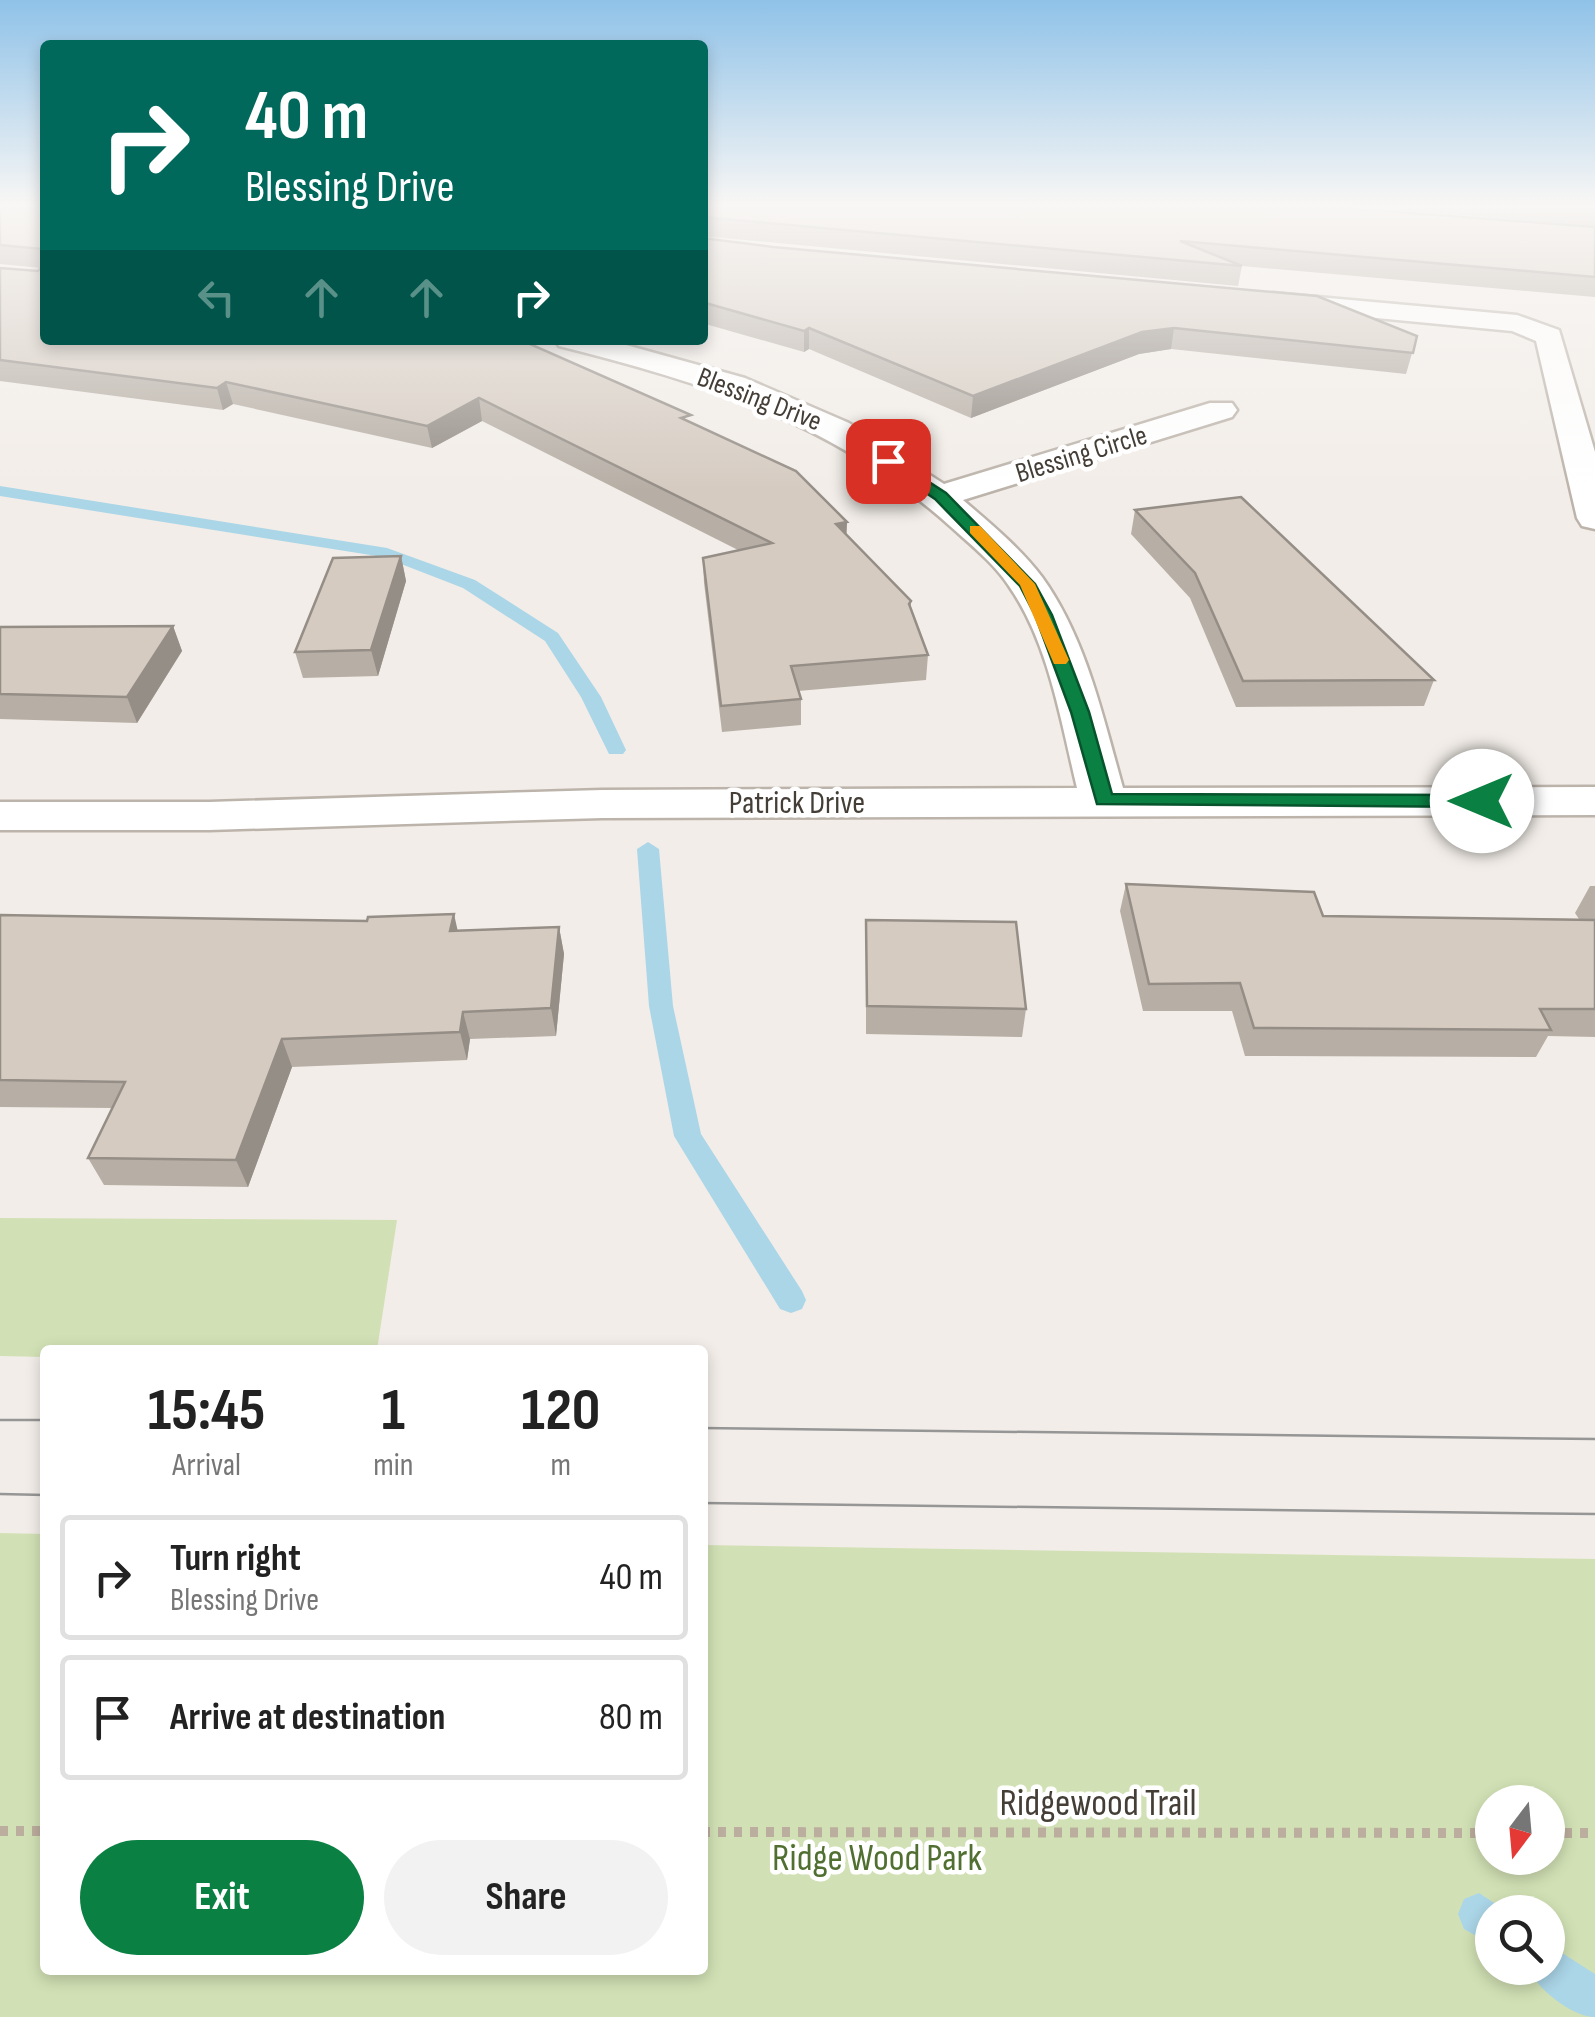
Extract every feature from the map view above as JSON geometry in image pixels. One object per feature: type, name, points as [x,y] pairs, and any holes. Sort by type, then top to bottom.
[{"type":"street","points":[[1288,302],[1517,323],[1549,336],[1595,518]]},
{"type":"street","name":"Blessing Drive","points":[[588,345],[701,374],[782,402],[834,427],[940,496],[1027,584],[1044,615],[1080,712],[1104,800]]},
{"type":"street","name":"Blessing Circle","points":[[940,496],[1221,410]]},
{"type":"street","name":"Patrick Drive","points":[[0,816],[209,816],[602,804],[1595,801]]},
{"type":"path","points":[[0,1831],[40,1831]]},
{"type":"path","name":"Ridgewood Trail","points":[[708,1832],[1475,1832]]},
{"type":"path","points":[[1565,1832],[1595,1832]]},
{"type":"green space","points":[[0,1218],[397,1220],[378,1345],[40,1345],[40,1357],[0,1356]]},
{"type":"green space","name":"Ridge Wood Park","points":[[0,1533],[40,1534],[40,1975],[708,1975],[708,1545],[1595,1559],[1595,2017],[0,2017]]},
{"type":"building","points":[[0,302],[40,302],[40,345],[532,345],[691,415],[681,418],[796,471],[847,522],[836,524],[911,601],[928,655],[791,666],[801,699],[721,706],[703,558],[772,543],[479,398],[427,426],[226,382],[217,388],[0,360]]},
{"type":"building","points":[[708,302],[1332,302],[1417,336],[1413,353],[1174,328],[1142,332],[973,396],[809,328],[804,331]]},
{"type":"building","points":[[1241,497],[1434,680],[1243,681],[1195,573],[1135,510]]},
{"type":"building","points":[[401,556],[371,650],[295,652],[333,558]]},
{"type":"building","points":[[173,626],[127,697],[0,694],[0,627]]},
{"type":"building","points":[[1126,884],[1314,892],[1323,916],[1595,920],[1595,1009],[1540,1009],[1551,1030],[1254,1028],[1240,983],[1149,984]]},
{"type":"building","points":[[454,914],[450,931],[559,927],[551,1008],[463,1012],[460,1032],[282,1039],[236,1160],[88,1158],[125,1082],[0,1080],[0,915],[367,921],[368,917]]},
{"type":"building","points":[[866,920],[1016,922],[1026,1009],[867,1006]]},
{"type":"waterway","points":[[0,491],[387,553],[469,584],[552,637],[591,697],[616,750]]},
{"type":"waterway","points":[[648,849],[661,1006],[688,1136],[791,1300]]},
{"type":"waterway","points":[[1565,1978],[1595,2000]]},
{"type":"tram line","points":[[0,1420],[40,1420]]},
{"type":"tram line","points":[[708,1428],[1595,1439]]},
{"type":"tram line","points":[[0,1494],[40,1495]]},
{"type":"tram line","points":[[708,1503],[1595,1514]]},
{"type":"slow traffic","points":[[975,530],[1027,584],[1044,615],[1060,660]]},
{"type":"route","points":[[888,461],[940,496],[1027,584],[1044,615],[1080,712],[1104,800],[1482,801]]}]
